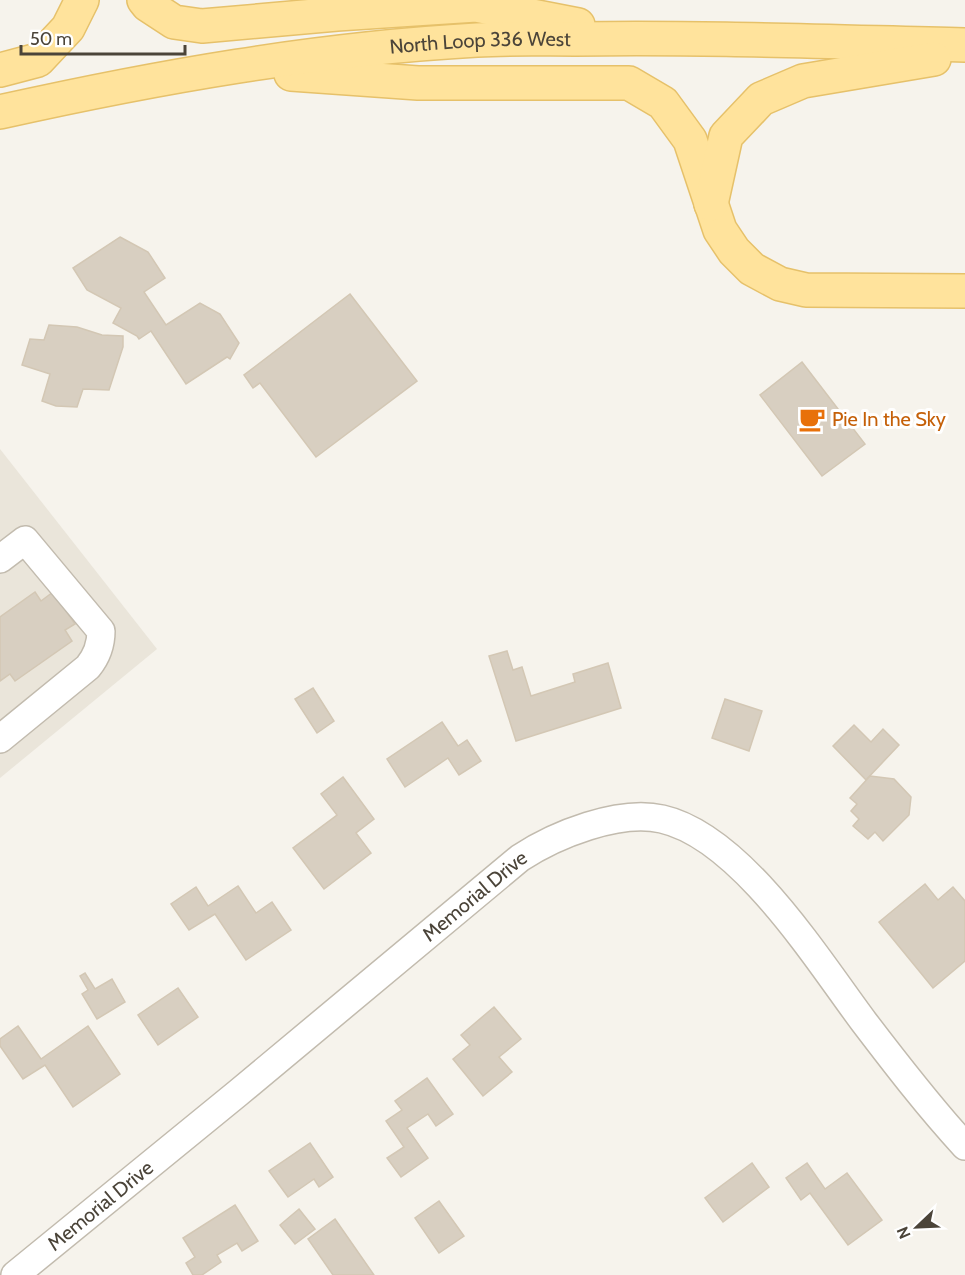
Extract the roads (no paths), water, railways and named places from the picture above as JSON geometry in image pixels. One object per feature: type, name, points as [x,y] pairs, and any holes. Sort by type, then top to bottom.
[{"type":"main road","points":[[0,70],[38,60],[68,28],[82,0]]},
{"type":"main road","points":[[144,0],[174,22],[202,26],[476,5],[641,38]]},
{"type":"main road","name":"North Loop 336 West","points":[[0,112],[108,88],[214,69],[478,40],[641,38],[965,45]]},
{"type":"main road","points":[[711,204],[726,136],[761,99],[803,81],[965,53]]},
{"type":"main road","points":[[214,69],[418,83],[629,83],[663,103],[690,140],[720,230],[734,251],[752,269],[780,284],[806,290],[965,291]]},
{"type":"street","points":[[0,559],[25,540],[101,631],[101,641],[96,657],[88,667],[0,739]]},
{"type":"street","name":"Memorial Drive","points":[[15,1275],[520,858],[544,842],[570,831],[632,818],[660,818],[688,827],[723,851],[744,870],[791,924],[880,1042],[965,1146]]},
{"type":"place","name":"Pie In the Sky","points":[[812,419]]}]
